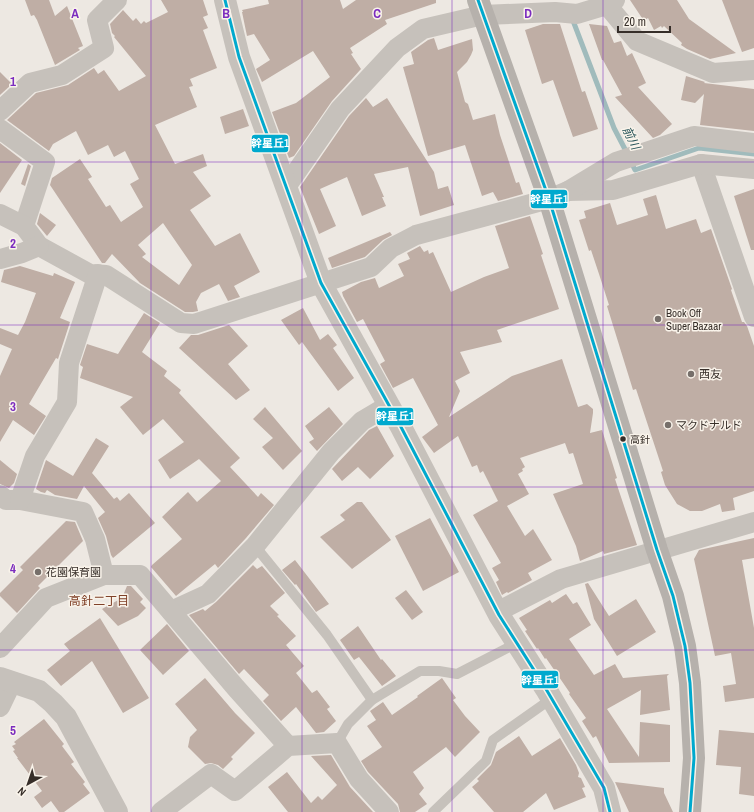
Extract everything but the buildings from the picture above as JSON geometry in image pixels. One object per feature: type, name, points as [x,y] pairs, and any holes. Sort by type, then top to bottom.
[{"type":"main road","points":[[480,7],[559,195],[657,550],[675,603],[685,646],[690,683],[694,758],[690,812]]},
{"type":"street","points":[[0,111],[30,83],[62,75],[104,48],[97,20],[117,0]]},
{"type":"street","points":[[229,1],[239,57],[321,283],[389,404],[497,612],[551,698],[604,788],[610,812]]},
{"type":"street","points":[[286,187],[340,109],[397,48],[423,29],[480,7],[577,14],[611,2],[637,41],[713,73],[754,70]]},
{"type":"street","points":[[0,129],[45,162],[24,226]]},
{"type":"street","points":[[559,195],[616,162],[694,136],[754,143]]},
{"type":"street","points":[[701,164],[754,317]]},
{"type":"street","points":[[0,214],[24,226],[39,246],[90,274],[106,275],[181,323],[194,324],[371,267],[392,248],[416,235],[559,195],[613,190],[701,164],[754,169]]},
{"type":"street","points":[[0,259],[22,254],[39,246]]},
{"type":"street","points":[[20,500],[35,456],[67,402],[69,363],[98,274]]},
{"type":"street","points":[[170,611],[208,594],[255,546],[330,452],[362,421],[389,404]]},
{"type":"street","points":[[0,495],[6,500],[20,500],[83,512],[95,539],[104,575]]},
{"type":"street","points":[[497,612],[561,579],[754,522]]},
{"type":"street","points":[[0,648],[46,598],[104,575],[140,575],[236,688],[288,746]]},
{"type":"street","points":[[0,707],[6,680],[39,691],[53,703],[66,718],[117,812]]},
{"type":"street","points":[[161,812],[211,774],[235,791],[288,746],[337,742],[359,779],[389,812]]},
{"type":"lane","points":[[255,546],[327,635],[372,700]]},
{"type":"lane","points":[[337,742],[348,724],[372,700],[420,670],[457,674],[517,643]]},
{"type":"lane","points":[[433,812],[486,761],[493,740],[551,698]]},
{"type":"waterway","name":"前川","points":[[572,18],[614,128],[628,155]]},
{"type":"waterway","name":"前川","points":[[631,162],[635,170],[699,148],[754,154]]},
{"type":"transit line","name":"幹星丘1","points":[[225,0],[239,57],[321,283],[401,427],[499,615],[546,689],[604,788],[610,812]]},
{"type":"transit line","name":"幹星丘1","points":[[478,0],[549,199],[657,550],[673,596],[685,646],[690,683],[694,758],[690,812]]},
{"type":"place","name":"Book Off Super Bazaar","points":[[658,319]]},
{"type":"place","name":"西友","points":[[691,374]]},
{"type":"place","name":"マクドナルド","points":[[668,425]]},
{"type":"place","name":"高針","points":[[623,439]]},
{"type":"place","name":"花園保育園","points":[[38,572]]},
{"type":"district","name":"高針二丁目","points":[[99,601]]}]
